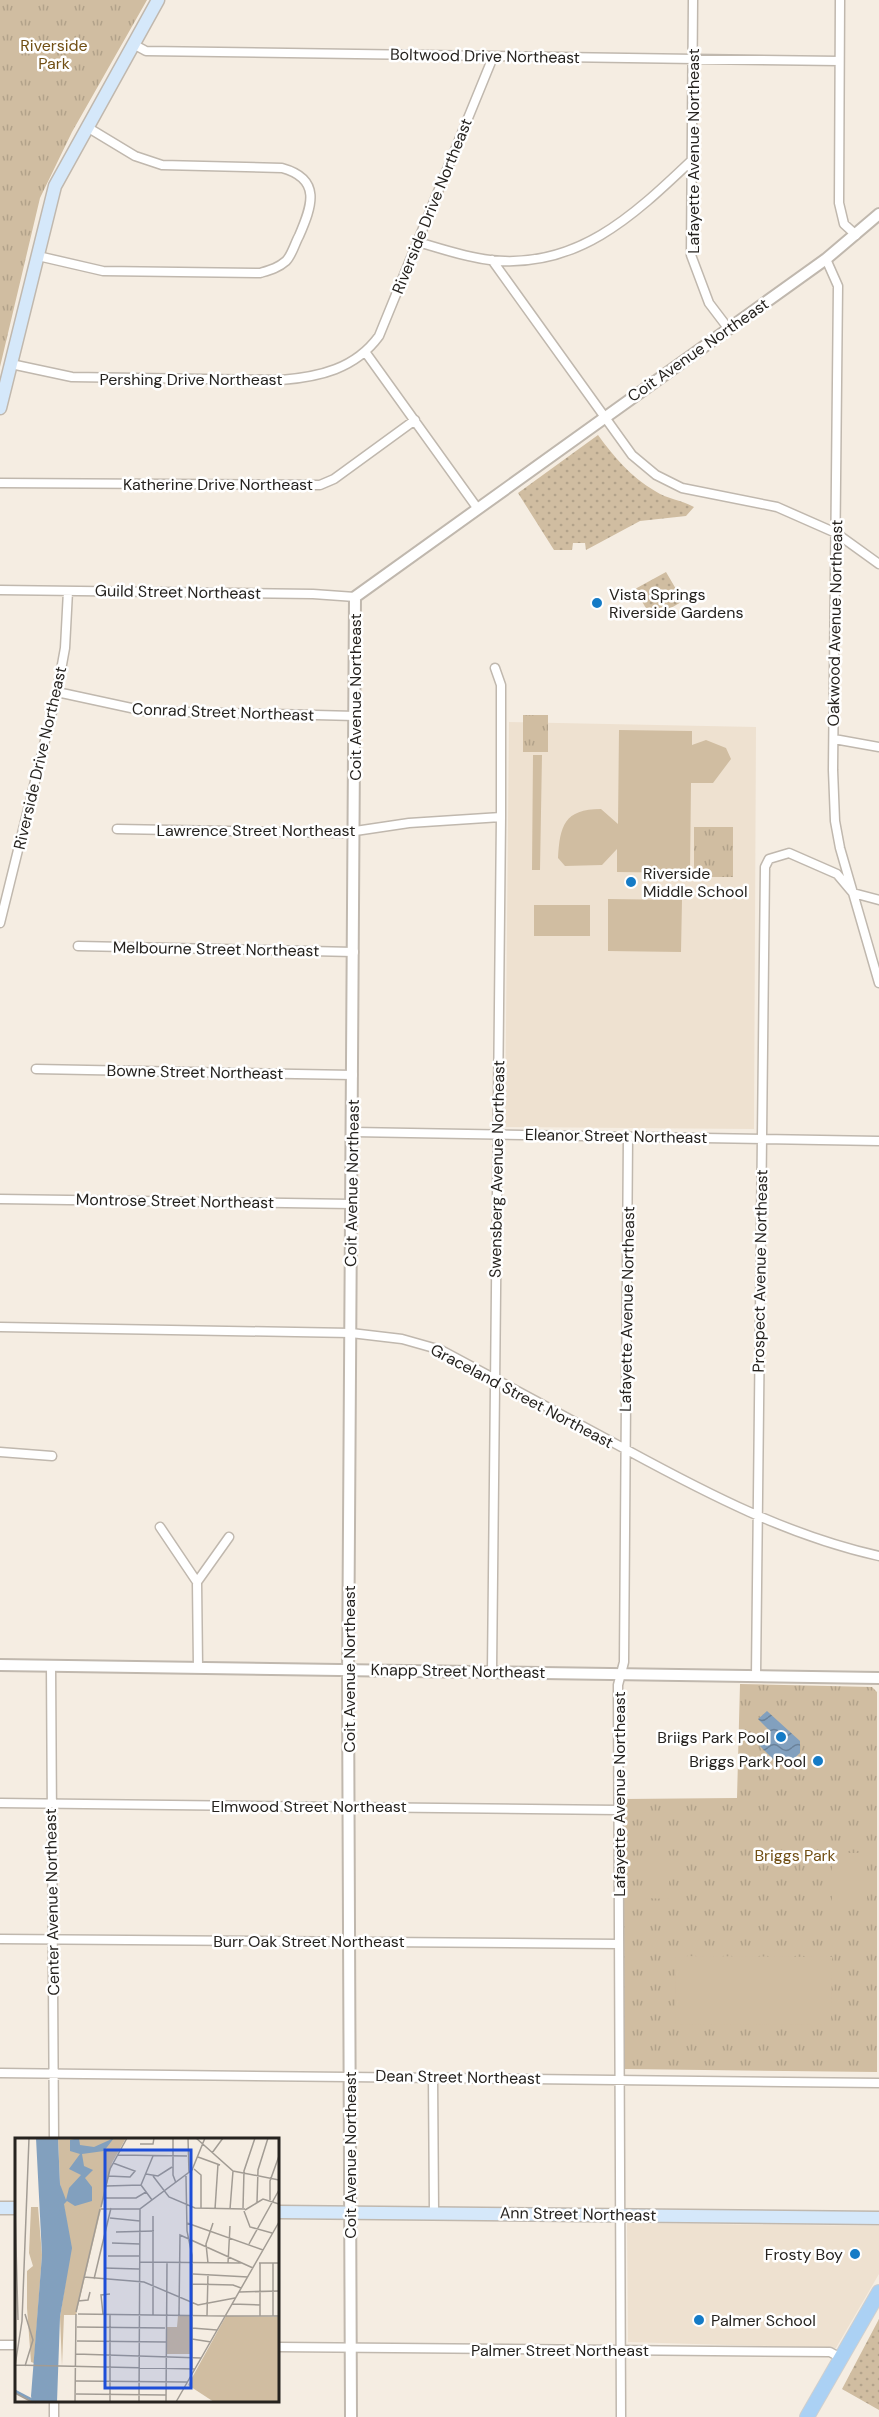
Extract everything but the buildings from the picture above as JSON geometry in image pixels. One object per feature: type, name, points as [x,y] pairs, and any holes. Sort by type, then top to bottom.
[{"type":"main road","points":[[0,408],[55,186],[158,0]]},
{"type":"main road","name":"Ann Street Northeast","points":[[279,2212],[879,2218]]},
{"type":"main road","points":[[807,2417],[879,2292]]},
{"type":"street","name":"Lafayette Avenue Northeast","points":[[693,0],[691,255],[709,303],[728,328]]},
{"type":"street","points":[[840,0],[840,212],[844,224],[856,235]]},
{"type":"street","name":"Boltwood Drive Northeast","points":[[133,44],[146,51],[839,61]]},
{"type":"street","name":"Riverside Drive Northeast","points":[[366,353],[379,336],[492,57]]},
{"type":"street","points":[[38,256],[103,271],[260,273],[274,270],[288,259],[312,206],[309,188],[303,178],[294,171],[282,168],[162,165],[135,156],[87,127]]},
{"type":"street","points":[[418,242],[467,256],[492,260],[545,258],[576,249],[615,227],[655,196],[692,160]]},
{"type":"street","name":"Coit Avenue Northeast","points":[[351,2417],[348,1670],[355,597],[387,577],[603,417],[826,259],[879,214]]},
{"type":"street","name":"Oakwood Avenue Northeast","points":[[826,259],[838,286],[835,821],[879,983]]},
{"type":"street","points":[[492,260],[603,417],[632,455],[656,475],[681,488],[777,507],[836,533],[879,564]]},
{"type":"street","points":[[366,353],[478,509]]},
{"type":"street","name":"Pershing Drive Northeast","points":[[11,364],[72,377],[280,380],[310,378],[344,366],[366,353]]},
{"type":"street","name":"Katherine Drive Northeast","points":[[0,483],[320,485],[334,479],[415,420]]},
{"type":"street","name":"Guild Street Northeast","points":[[0,590],[313,594],[355,597]]},
{"type":"street","name":"Riverside Drive Northeast","points":[[0,923],[57,692],[66,638],[68,591]]},
{"type":"street","name":"Swensberg Avenue Northeast","points":[[492,1671],[501,817],[501,684],[495,668]]},
{"type":"street","name":"Conrad Street Northeast","points":[[57,692],[145,711],[356,716]]},
{"type":"street","points":[[834,739],[879,747]]},
{"type":"street","name":"Lawrence Street Northeast","points":[[117,829],[355,832],[409,822],[501,817]]},
{"type":"street","name":"Prospect Avenue Northeast","points":[[756,1676],[765,867],[769,859],[789,853],[837,874],[853,893]]},
{"type":"street","points":[[853,893],[879,900]]},
{"type":"street","name":"Melbourne Street Northeast","points":[[78,946],[354,952]]},
{"type":"street","name":"Bowne Street Northeast","points":[[36,1070],[353,1075]]},
{"type":"street","name":"Eleanor Street Northeast","points":[[353,1132],[879,1141]]},
{"type":"street","name":"Lafayette Avenue Northeast","points":[[621,2417],[618,1686],[624,1662],[628,1136]]},
{"type":"street","name":"Montrose Street Northeast","points":[[0,1199],[351,1204]]},
{"type":"street","name":"Graceland Street Northeast","points":[[0,1327],[378,1335],[428,1346],[625,1450],[757,1516],[807,1536],[879,1556]]},
{"type":"street","points":[[0,1452],[52,1456]]},
{"type":"street","points":[[160,1527],[197,1582],[198,1667]]},
{"type":"street","points":[[197,1582],[229,1537]]},
{"type":"street","name":"Knapp Street Northeast","points":[[0,1665],[879,1678]]},
{"type":"street","name":"Center Avenue Northeast","points":[[51,1665],[54,2138]]},
{"type":"street","name":"Elmwood Street Northeast","points":[[0,1803],[349,1808],[360,1805],[618,1810]]},
{"type":"street","name":"Burr Oak Street Northeast","points":[[0,1939],[349,1942],[360,1940],[618,1944]]},
{"type":"street","name":"Dean Street Northeast","points":[[0,2073],[433,2076],[879,2083]]},
{"type":"street","points":[[433,2076],[434,2212]]},
{"type":"street","name":"Palmer Street Northeast","points":[[279,2347],[830,2352],[841,2358]]},
{"type":"shaded area","name":"Riverside Middle School","points":[[509,722],[756,727],[754,1129],[505,1127]]},
{"type":"shaded area","points":[[627,2223],[879,2226],[879,2274],[836,2348],[628,2342]]},
{"type":"green space","name":"Riverside Park","points":[[0,0],[147,0],[72,132],[40,198],[0,367]]},
{"type":"green space","points":[[598,435],[617,459],[646,485],[660,494],[694,507],[686,516],[640,521],[586,550],[585,543],[573,543],[572,550],[554,550],[518,493]]},
{"type":"green space","points":[[666,572],[683,601],[652,619],[635,589]]},
{"type":"green space","points":[[523,715],[548,715],[548,752],[523,752]]},
{"type":"green space","points":[[619,730],[692,731],[692,745],[706,740],[726,748],[731,759],[713,783],[691,783],[690,873],[617,872],[617,849],[602,865],[565,866],[558,858],[563,828],[572,816],[579,812],[601,809],[618,824]]},
{"type":"green space","points":[[533,755],[542,755],[540,870],[532,870]]},
{"type":"green space","points":[[694,827],[733,827],[733,877],[694,877]]},
{"type":"green space","points":[[608,899],[682,900],[681,952],[608,951]]},
{"type":"green space","points":[[534,905],[590,905],[590,936],[534,936]]},
{"type":"green space","name":"Briggs Park","points":[[740,1684],[872,1687],[877,1692],[877,2072],[624,2069],[624,1799],[737,1798]]},
{"type":"green space","points":[[832,1853],[867,1853],[867,1902],[832,1902]]},
{"type":"green space","points":[[644,1860],[669,1860],[669,1899],[644,1898]]},
{"type":"green space","points":[[676,1956],[832,1957],[831,2025],[675,2024]]},
{"type":"green space","points":[[879,2319],[879,2410],[842,2389]]},
{"type":"water","name":"Briigs Park Pool","points":[[767,1711],[800,1741],[800,1753],[789,1763],[777,1763],[758,1744],[771,1732],[758,1719]]},
{"type":"place","name":"Vista Springs Riverside Gardens","points":[[597,603]]},
{"type":"place","name":"Riverside Middle School","points":[[631,882]]},
{"type":"place","name":"Briigs Park Pool","points":[[781,1737]]},
{"type":"place","name":"Briggs Park Pool","points":[[818,1761]]},
{"type":"place","name":"Frosty Boy","points":[[855,2254]]},
{"type":"place","name":"Palmer School","points":[[699,2320]]}]
